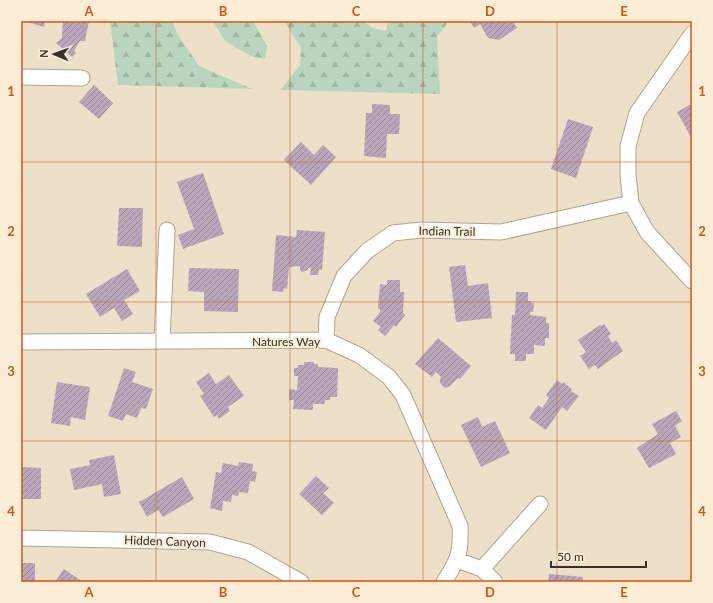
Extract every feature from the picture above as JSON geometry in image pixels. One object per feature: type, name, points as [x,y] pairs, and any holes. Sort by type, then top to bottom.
[{"type":"street","points":[[692,34],[637,113],[628,146],[628,175],[631,202],[648,232],[692,281]]},
{"type":"street","points":[[21,77],[82,78]]},
{"type":"street","name":"Indian Trail","points":[[326,340],[327,317],[344,276],[366,251],[393,233],[421,230],[501,232],[631,202]]},
{"type":"street","points":[[162,341],[166,230]]},
{"type":"street","name":"Natures Way","points":[[21,342],[326,340],[359,355],[389,377],[403,395],[460,526],[460,547],[457,560]]},
{"type":"street","points":[[482,569],[540,504]]},
{"type":"street","name":"Hidden Canyon","points":[[21,538],[210,542],[248,552],[281,576],[301,582]]},
{"type":"street","points":[[444,582],[457,560],[482,569],[495,582]]},
{"type":"green space","points":[[110,21],[172,21],[178,35],[199,66],[252,89],[118,85]]},
{"type":"green space","points":[[213,21],[253,21],[267,46],[265,59],[253,57],[225,41]]},
{"type":"green space","points":[[284,21],[363,21],[373,28],[386,31],[388,21],[449,21],[437,37],[440,94],[281,90],[300,65],[301,48]]},
{"type":"building","points":[[24,21],[45,21],[44,27]]},
{"type":"building","points":[[63,21],[89,21],[85,41],[80,41],[74,51],[76,53],[72,57],[56,43],[62,38]]},
{"type":"building","points":[[470,21],[513,21],[517,28],[499,40],[488,38],[480,24],[474,28]]},
{"type":"building","points":[[94,85],[113,103],[99,119],[79,102]]},
{"type":"building","points":[[372,104],[390,105],[390,114],[400,114],[399,134],[387,134],[386,158],[364,156],[366,113],[372,113]]},
{"type":"building","points":[[691,104],[692,106],[692,139],[677,112]]},
{"type":"building","points":[[568,119],[593,127],[576,178],[551,169]]},
{"type":"building","points":[[301,142],[314,155],[323,145],[336,157],[311,185],[284,160]]},
{"type":"building","points":[[203,173],[224,234],[183,249],[178,235],[194,229],[177,182]]},
{"type":"building","points":[[119,208],[143,208],[142,247],[117,246]]},
{"type":"building","points":[[297,230],[325,232],[322,270],[319,269],[318,275],[310,275],[311,268],[308,268],[308,270],[302,272],[300,270],[300,266],[289,267],[287,289],[284,288],[283,292],[272,291],[276,235],[296,237]]},
{"type":"building","points":[[465,265],[468,286],[488,283],[492,318],[456,322],[449,267]]},
{"type":"building","points":[[189,268],[239,269],[238,312],[204,311],[204,292],[188,291]]},
{"type":"building","points":[[127,269],[140,291],[124,300],[133,314],[122,321],[114,308],[100,317],[86,294]]},
{"type":"building","points":[[387,280],[400,280],[400,292],[404,292],[403,313],[405,315],[396,327],[394,325],[385,336],[378,330],[381,327],[373,321],[380,312],[380,309],[378,309],[380,284],[387,285]]},
{"type":"building","points":[[516,292],[528,292],[528,301],[534,303],[533,312],[530,312],[530,315],[546,317],[546,323],[549,323],[549,338],[545,338],[545,346],[534,345],[534,354],[526,354],[526,361],[515,361],[515,354],[510,354],[512,315],[515,315]]},
{"type":"building","points":[[604,324],[611,334],[608,336],[612,343],[616,340],[623,351],[598,369],[595,365],[589,369],[580,356],[586,352],[578,340],[600,325],[601,326]]},
{"type":"building","points":[[438,338],[471,366],[460,379],[458,378],[450,386],[445,388],[440,383],[441,377],[436,372],[432,377],[415,364]]},
{"type":"building","points":[[304,362],[314,362],[314,364],[318,364],[318,367],[338,368],[337,397],[330,397],[330,400],[325,400],[324,404],[313,404],[313,410],[293,409],[294,400],[289,400],[289,389],[297,390],[298,376],[294,376],[294,368],[298,368],[298,365],[304,365]]},
{"type":"building","points":[[124,368],[136,372],[132,382],[153,389],[146,409],[141,408],[137,418],[126,414],[123,421],[108,416]]},
{"type":"building","points":[[209,373],[216,384],[229,375],[244,396],[228,407],[230,411],[219,419],[217,415],[214,417],[200,396],[204,394],[196,382]]},
{"type":"building","points":[[557,380],[562,384],[563,382],[572,389],[571,391],[579,396],[567,411],[562,407],[546,430],[529,418],[538,405],[542,408],[549,398],[546,395]]},
{"type":"building","points":[[57,382],[90,387],[85,420],[71,417],[70,426],[51,423]]},
{"type":"building","points":[[676,411],[682,421],[675,426],[681,437],[670,443],[676,454],[649,468],[637,448],[658,434],[652,424]]},
{"type":"building","points":[[478,417],[482,427],[495,421],[510,453],[481,467],[461,425]]},
{"type":"building","points":[[114,455],[121,494],[104,497],[102,484],[74,490],[70,469],[90,465],[89,460]]},
{"type":"building","points":[[239,462],[253,464],[252,471],[257,472],[255,482],[250,481],[248,493],[239,492],[238,496],[232,495],[231,502],[223,501],[222,511],[210,508],[216,472],[221,473],[223,463],[238,466]]},
{"type":"building","points":[[21,467],[41,468],[41,499],[21,499]]},
{"type":"building","points":[[316,476],[329,488],[323,493],[334,503],[322,515],[299,494]]},
{"type":"building","points":[[182,477],[194,499],[163,517],[158,510],[147,517],[139,502]]},
{"type":"building","points":[[21,563],[35,563],[35,582],[21,582]]},
{"type":"building","points":[[64,569],[83,582],[55,582]]},
{"type":"building","points":[[549,574],[583,577],[583,582],[548,582]]}]
